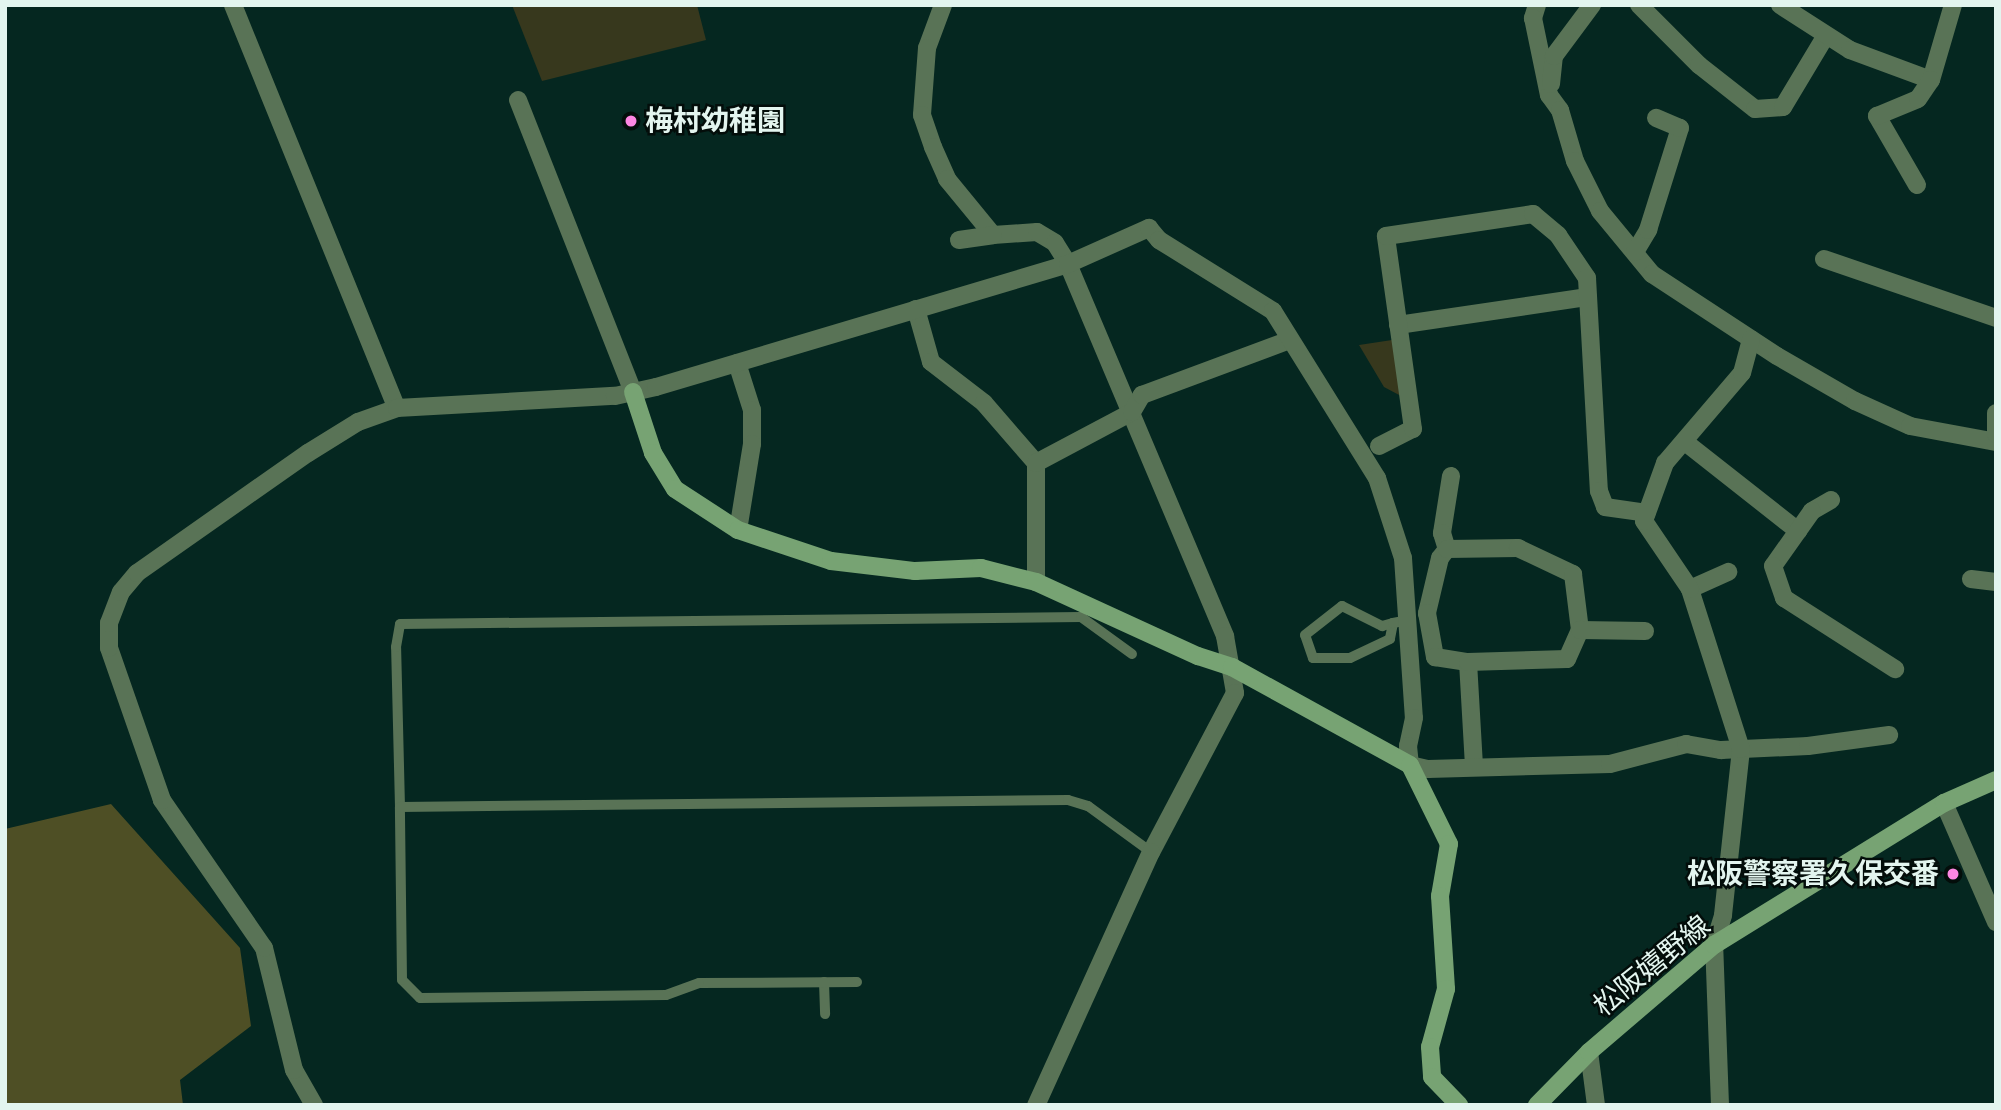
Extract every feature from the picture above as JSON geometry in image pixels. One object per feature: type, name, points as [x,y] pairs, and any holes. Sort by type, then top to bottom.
[{"type":"street","points":[[233,5],[397,408]]},
{"type":"street","points":[[943,5],[926,48],[922,115],[947,179],[993,235]]},
{"type":"street","points":[[1537,5],[1533,18],[1549,95],[1560,110],[1575,161],[1600,211],[1652,274],[1751,339],[1854,401],[1910,426],[1996,442]]},
{"type":"street","points":[[1549,95],[1555,56],[1592,5]]},
{"type":"street","points":[[1640,5],[1699,65],[1755,109],[1783,107],[1825,37]]},
{"type":"street","points":[[1780,5],[1825,37],[1890,68],[1931,80]]},
{"type":"street","points":[[1917,185],[1877,116],[1918,99],[1931,80],[1953,5]]},
{"type":"street","points":[[518,100],[633,392],[653,453],[675,489],[738,530],[831,561],[915,571],[981,568],[1037,582],[1198,656],[1232,667],[1410,765],[1474,768],[1610,764],[1686,744],[1741,749],[1889,735]]},
{"type":"street","points":[[1634,253],[1648,230],[1680,128],[1656,118]]},
{"type":"street","points":[[1379,446],[1413,429],[1386,236],[1533,214],[1558,235],[1587,278],[1599,491],[1605,506],[1647,513]]},
{"type":"street","points":[[314,1105],[294,1070],[264,948],[162,800],[109,648],[109,623],[121,592],[137,573],[308,453],[358,422],[397,408],[633,392],[1068,264],[1149,228],[1159,240],[1258,298],[1273,311],[1377,478],[1403,558],[1401,622],[1414,718],[1408,746],[1410,765],[1449,844],[1440,896],[1446,989],[1430,1048],[1432,1077],[1459,1105]]},
{"type":"street","points":[[959,240],[1037,232],[1055,243],[1068,264],[1225,636],[1235,692],[1151,852],[1036,1105]]},
{"type":"street","points":[[1824,259],[1996,318]]},
{"type":"street","points":[[1398,325],[1588,297]]},
{"type":"street","points":[[916,309],[930,362],[984,403],[1036,463],[1037,582]]},
{"type":"street","points":[[1720,1105],[1714,945],[1723,915],[1741,749],[1690,589],[1644,521],[1665,463],[1742,373],[1751,339]]},
{"type":"street","points":[[1036,463],[1132,412],[1142,395],[1290,340]]},
{"type":"street","points":[[737,363],[752,410],[752,444],[738,530]]},
{"type":"street","points":[[1996,413],[1996,434]]},
{"type":"street","points":[[1685,442],[1798,531]]},
{"type":"street","points":[[1447,549],[1442,533],[1451,476]]},
{"type":"street","points":[[1831,500],[1812,511],[1773,566],[1784,598],[1895,669]]},
{"type":"street","points":[[1518,548],[1573,574],[1580,630],[1567,659],[1468,662],[1435,657],[1427,613],[1440,558],[1447,549],[1518,548]]},
{"type":"street","points":[[1690,589],[1728,572]]},
{"type":"street","points":[[1971,579],[1996,582]]},
{"type":"street","points":[[1580,630],[1645,631]]},
{"type":"street","points":[[1468,662],[1474,768]]},
{"type":"street","name":"松阪嬉野線","points":[[1537,1105],[1589,1052],[1714,945],[1944,803],[1996,780]]},
{"type":"street","points":[[1944,803],[1996,922]]},
{"type":"street","points":[[1589,1052],[1596,1105]]},
{"type":"lane","points":[[1342,606],[1382,626],[1401,622],[1390,639],[1350,658],[1313,658],[1306,635],[1342,606]]},
{"type":"lane","points":[[857,982],[699,983],[666,995],[420,999],[402,980],[396,647],[400,624],[1081,617],[1132,654]]},
{"type":"lane","points":[[400,807],[1068,800],[1088,806],[1151,852]]},
{"type":"lane","points":[[824,982],[825,1014]]},
{"type":"green space","points":[[512,5],[697,5],[706,40],[542,81]]},
{"type":"green space","points":[[1392,340],[1401,396],[1384,387],[1359,345]]},
{"type":"shaded area","points":[[111,804],[240,948],[251,1026],[180,1080],[183,1105],[5,1105],[5,829]]},
{"type":"place","name":"梅村幼稚園","points":[[631,121]]},
{"type":"place","name":"松阪警察署久保交番","points":[[1953,874]]}]
